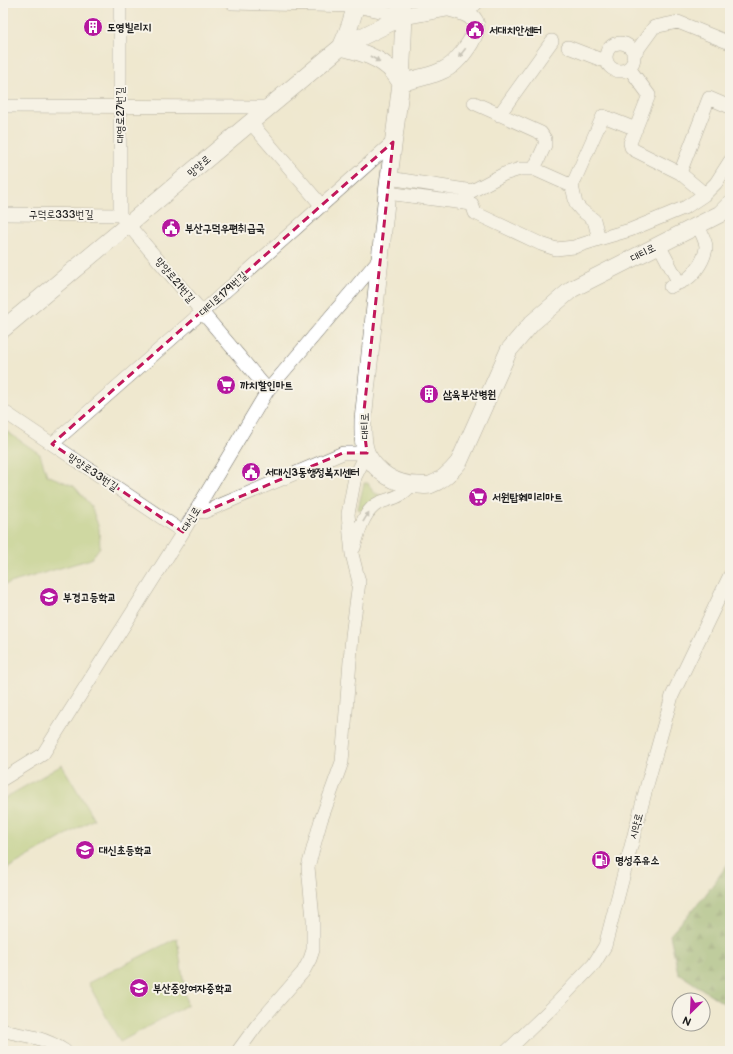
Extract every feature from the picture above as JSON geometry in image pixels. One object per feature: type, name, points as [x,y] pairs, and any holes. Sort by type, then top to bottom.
[{"type":"main road","name":"망양로","points":[[3,329],[9,317],[124,220],[251,123],[341,46],[402,9],[449,8],[474,3]]},
{"type":"main road","points":[[356,4],[350,27],[341,46],[374,57],[393,71],[401,83],[440,72],[454,63],[471,41],[476,32],[474,18],[449,8]]},
{"type":"main road","name":"대티로","points":[[402,9],[401,83],[388,186],[363,420],[363,437],[367,453],[383,474],[396,481],[412,485],[428,486],[450,473],[459,462],[509,350],[532,322],[572,289],[720,214],[730,204]]},
{"type":"street","name":"대영로27번길","points":[[120,3],[120,107],[124,220]]},
{"type":"street","points":[[232,3],[356,4],[402,9]]},
{"type":"street","points":[[706,194],[680,173],[630,147],[630,142],[649,95],[631,62],[632,51],[630,47],[621,43],[616,44],[609,48],[606,53],[609,66],[620,71],[631,62],[654,27],[678,22],[730,43]]},
{"type":"street","points":[[499,115],[552,42]]},
{"type":"street","points":[[568,47],[607,62]]},
{"type":"street","points":[[680,173],[709,98],[730,107]]},
{"type":"street","points":[[474,104],[541,133],[545,139],[545,145],[534,169]]},
{"type":"street","points":[[3,106],[269,107]]},
{"type":"street","points":[[599,239],[594,220],[576,204],[572,186],[604,116],[636,129]]},
{"type":"street","points":[[251,123],[322,206]]},
{"type":"street","name":"대티로179번길","points":[[52,444],[393,142]]},
{"type":"street","points":[[388,186],[472,204],[475,212],[541,244],[556,249],[574,247],[630,230],[686,208],[706,194],[716,183],[730,161]]},
{"type":"street","points":[[388,186],[472,190],[504,174],[520,169],[534,169],[572,186]]},
{"type":"street","name":"구덕로333번길","points":[[3,214],[124,220]]},
{"type":"street","name":"망양로21번길","points":[[124,220],[268,390]]},
{"type":"street","points":[[659,244],[674,285],[687,279],[695,272],[704,254],[706,246],[698,225]]},
{"type":"street","name":"대신로","points":[[3,779],[43,754],[183,532],[268,390],[381,257]]},
{"type":"street","name":"망양로33번길","points":[[3,411],[183,532]]},
{"type":"street","points":[[196,510],[204,512],[343,453],[367,453],[355,477],[348,514],[352,554],[359,582],[352,636],[342,762],[321,820],[308,867],[313,919],[313,950],[303,972],[257,1025],[238,1051]]},
{"type":"street","points":[[352,554],[362,524],[368,513],[375,506],[400,495],[412,485]]},
{"type":"street","name":"시약로","points":[[507,1051],[556,1004],[594,964],[604,946],[672,696],[730,575]]},
{"type":"street","points":[[3,1030],[10,1033],[36,1038],[56,1045],[65,1051]]},
{"type":"highlighted area","points":[[393,142],[363,420],[367,453],[343,453],[204,512],[197,510],[183,532],[52,444]]},
{"type":"green space","points":[[3,429],[40,454],[47,475],[74,486],[91,506],[99,528],[100,547],[91,559],[3,585]]},
{"type":"green space","points":[[364,483],[368,483],[373,492],[385,497],[363,511],[358,509]]},
{"type":"green space","points":[[62,765],[94,819],[3,871],[3,799]]},
{"type":"green space","points":[[730,861],[730,1015],[726,1005],[711,995],[711,992],[706,992],[678,973],[670,935],[703,898]]},
{"type":"green space","points":[[177,938],[187,1005],[120,1042],[88,983]]},
{"type":"place","name":"도영빌리지","points":[[93,27]]},
{"type":"place","name":"서대치안센터","points":[[475,30]]},
{"type":"place","name":"부산구덕우편취급국","points":[[171,228]]},
{"type":"place","name":"까치할인마트","points":[[226,385]]},
{"type":"place","name":"삼육부산병원","points":[[429,394]]},
{"type":"place","name":"서대신3동행정복지센터","points":[[251,472]]},
{"type":"place","name":"서원탑훼미리마트","points":[[478,497]]},
{"type":"place","name":"부경고등학교","points":[[49,597]]},
{"type":"place","name":"대신초등학교","points":[[85,850]]},
{"type":"place","name":"명성주유소","points":[[601,860]]},
{"type":"place","name":"부산중앙여자중학교","points":[[139,988]]}]
